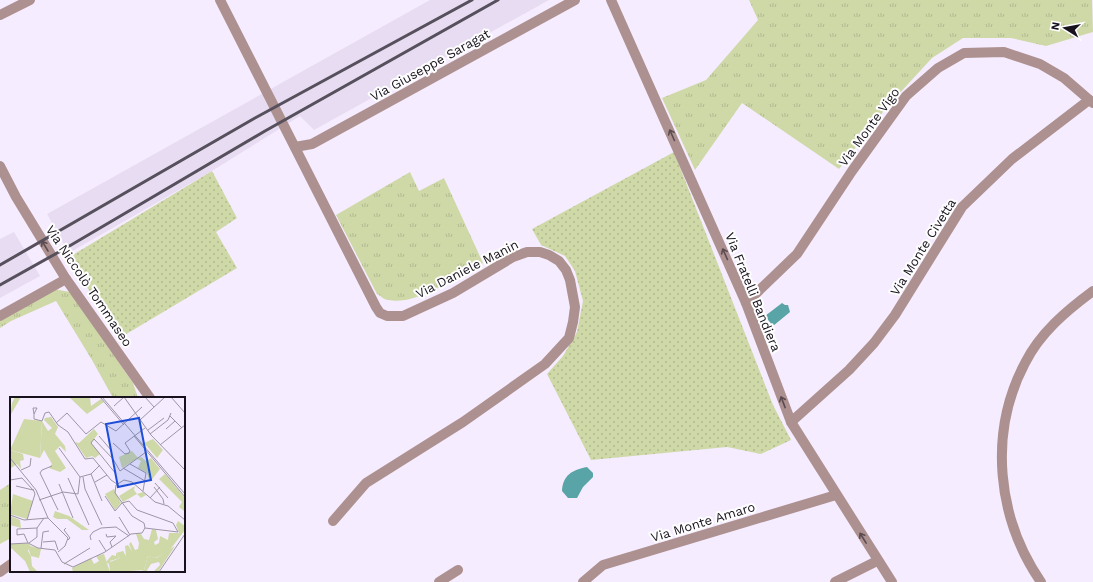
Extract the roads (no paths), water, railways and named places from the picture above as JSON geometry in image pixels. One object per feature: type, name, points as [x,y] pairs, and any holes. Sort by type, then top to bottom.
[{"type":"street","points":[[0,15],[30,0]]},
{"type":"street","name":"Via Daniele Manin","points":[[220,0],[376,307],[380,312],[388,316],[404,316],[453,293],[513,257],[527,252],[540,252],[559,261],[566,270],[570,280],[575,306],[574,322],[569,338],[545,364],[463,422],[366,483],[333,521]]},
{"type":"street","name":"Via Giuseppe Saragat","points":[[295,147],[312,144],[575,0]]},
{"type":"street","name":"Via Fratelli Bandiera","points":[[611,0],[650,84],[746,303],[790,422],[877,562],[892,582]]},
{"type":"street","name":"Via Monte Vigo","points":[[746,303],[797,254],[852,171],[906,96],[938,68],[964,53],[1004,52],[1040,64],[1064,78],[1091,102]]},
{"type":"street","name":"Via Monte Civetta","points":[[790,422],[850,370],[874,343],[895,315],[962,206],[1012,159],[1091,102]]},
{"type":"street","name":"Via Niccolò Tommaseo","points":[[0,166],[16,197],[66,279],[149,397]]},
{"type":"street","points":[[0,316],[66,279]]},
{"type":"street","points":[[1040,582],[1018,541],[1011,521],[1006,497],[1002,473],[1002,450],[1008,404],[1025,362],[1040,341],[1054,323],[1093,291]]},
{"type":"street","name":"Via Monte Amaro","points":[[583,582],[603,565],[836,496]]},
{"type":"street","points":[[835,582],[877,562]]},
{"type":"street","points":[[0,572],[10,565]]},
{"type":"street","points":[[439,582],[458,570]]},
{"type":"railway","points":[[0,265],[255,118],[472,0]]},
{"type":"railway","points":[[0,285],[265,131],[498,0]]}]
